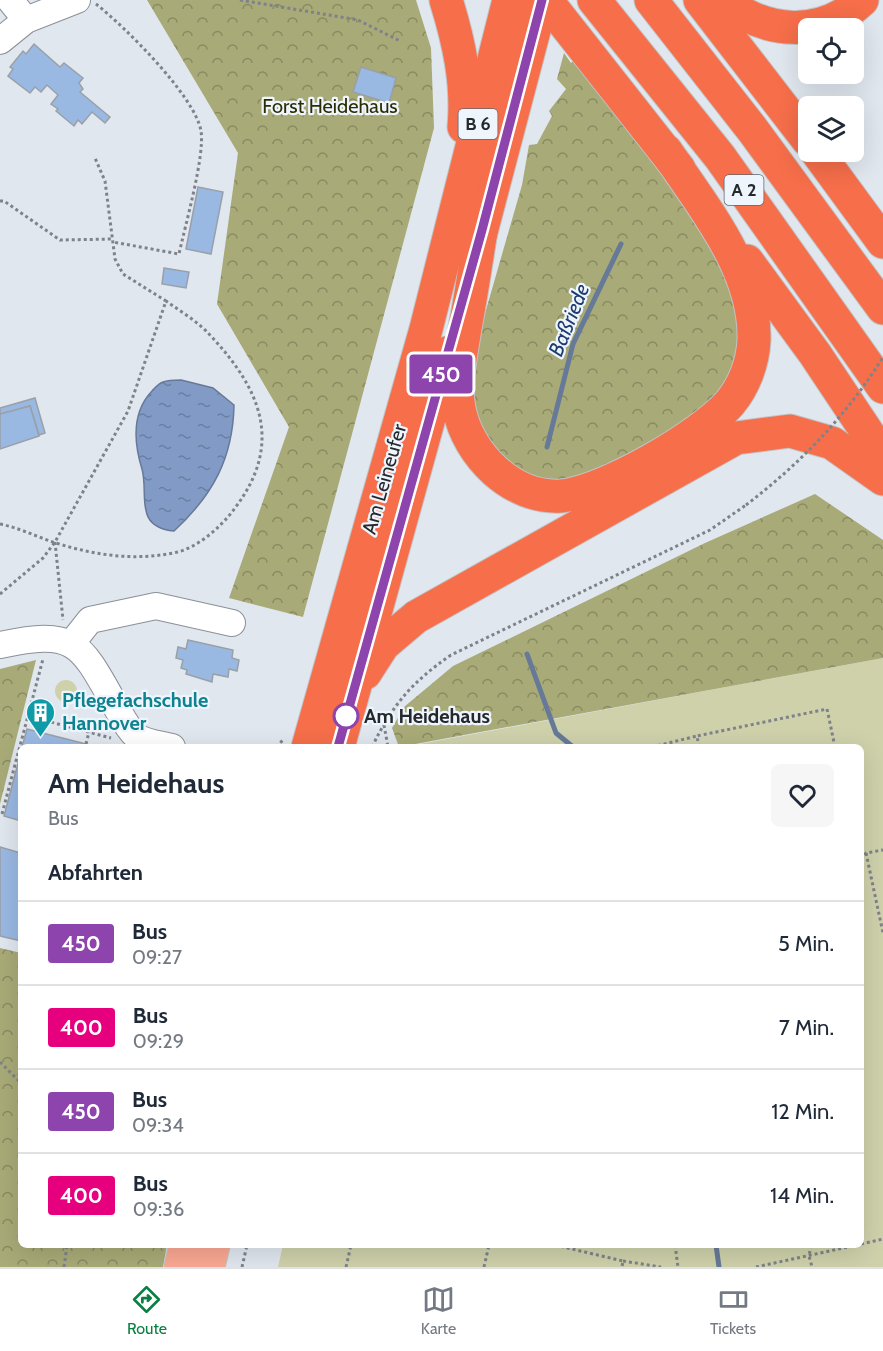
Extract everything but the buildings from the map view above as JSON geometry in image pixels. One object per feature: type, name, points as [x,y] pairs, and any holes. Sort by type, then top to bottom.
[{"type":"highway","points":[[447,0],[459,41],[465,82],[469,223],[457,380],[463,426],[474,446],[492,468],[510,483],[560,496],[600,488],[665,451],[711,420],[729,404],[741,388],[750,367],[754,342],[753,307],[741,273],[721,236],[666,150]]},
{"type":"highway","name":"Am Leineufer","points":[[339,744],[469,223],[501,32],[509,0]]},
{"type":"highway","points":[[544,0],[666,150],[815,354],[883,456]]},
{"type":"highway","name":"Am Leineufer","points":[[309,744],[469,223],[526,63],[544,0]]},
{"type":"highway","name":"A 2","points":[[594,0],[720,157],[883,387]]},
{"type":"highway","name":"A 2","points":[[651,0],[752,129],[883,308]]},
{"type":"highway","points":[[700,0],[798,127]]},
{"type":"highway","points":[[723,0],[735,10],[776,27],[797,29],[820,26],[862,0]]},
{"type":"highway","points":[[825,162],[883,242]]},
{"type":"highway","points":[[352,693],[383,645],[416,617],[736,438],[790,431],[832,443],[883,479]]},
{"type":"main road","points":[[181,1267],[185,1248]]},
{"type":"main road","points":[[208,1267],[212,1248]]},
{"type":"lane","points":[[10,0],[26,20]]},
{"type":"lane","points":[[0,41],[26,20],[77,0]]},
{"type":"lane","points":[[0,645],[66,639],[90,620],[156,606],[232,622]]},
{"type":"lane","points":[[66,639],[99,674],[126,725],[142,744]]},
{"type":"path","points":[[0,201],[4,201],[60,240],[113,240],[179,254],[200,153],[201,130],[192,111],[154,58],[92,0]]},
{"type":"path","points":[[240,0],[358,20],[400,41]]},
{"type":"path","points":[[0,524],[103,556],[176,553],[219,525],[247,491],[259,468],[262,454],[261,422],[248,384],[208,333],[166,301],[123,274],[115,259],[105,181],[95,158]]},
{"type":"path","points":[[0,594],[43,558],[55,542],[128,411],[166,301]]},
{"type":"path","points":[[374,744],[396,702],[421,676],[451,656],[710,530],[746,505],[781,477],[823,436],[856,397],[883,357]]},
{"type":"path","points":[[21,744],[28,716],[66,639],[61,619],[55,542]]},
{"type":"path","points":[[664,744],[827,710],[834,744]]},
{"type":"path","points":[[28,716],[142,744]]},
{"type":"path","points":[[384,723],[388,744]]},
{"type":"path","points":[[86,744],[89,732]]},
{"type":"path","points":[[697,736],[698,744]]},
{"type":"path","points":[[2,814],[18,754]]},
{"type":"path","points":[[864,856],[866,853],[883,849]]},
{"type":"path","points":[[866,853],[883,933]]},
{"type":"path","points":[[0,1062],[18,1080]]},
{"type":"path","points":[[864,1244],[883,1239]]},
{"type":"path","points":[[64,1267],[67,1248]]},
{"type":"path","points":[[242,1267],[246,1248]]},
{"type":"path","points":[[346,1267],[350,1248]]},
{"type":"path","points":[[484,1267],[488,1248]]},
{"type":"path","points":[[568,1248],[661,1267]]},
{"type":"path","points":[[675,1248],[678,1267]]},
{"type":"path","points":[[810,1248],[809,1256],[812,1267]]},
{"type":"path","points":[[756,1267],[845,1248]]},
{"type":"path","points":[[622,1267],[623,1261]]},
{"type":"green space","name":"Forst Heidehaus","points":[[147,0],[416,0],[431,48],[434,128],[303,617],[229,598],[289,427],[217,304],[238,153]]},
{"type":"green space","points":[[564,53],[571,63],[578,57],[726,256],[743,357],[720,393],[704,413],[693,422],[653,444],[615,469],[572,480],[545,479],[522,472],[503,458],[489,440],[478,418],[472,391],[471,362],[522,185],[529,145],[537,144],[552,116],[549,111],[566,89],[557,79]]},
{"type":"green space","points":[[815,494],[883,540],[883,658],[415,744],[398,744],[392,728],[404,707],[453,666],[705,543]]},
{"type":"green space","points":[[883,658],[883,1267],[278,1267],[282,1248],[864,1248],[864,744],[420,744]]},
{"type":"green space","points":[[36,660],[0,804],[0,669]]},
{"type":"green space","points":[[66,680],[74,683],[77,691],[74,699],[66,702],[58,699],[55,691],[58,683]]},
{"type":"green space","points":[[0,948],[18,952],[18,1248],[166,1248],[163,1267],[0,1267]]},
{"type":"water","points":[[181,380],[213,388],[234,405],[230,442],[218,474],[200,504],[174,531],[161,528],[153,523],[145,508],[144,479],[137,449],[136,428],[140,409],[152,391],[162,383]]},
{"type":"waterway","name":"Baßriede","points":[[547,447],[573,344],[621,244]]},
{"type":"waterway","name":"Baßriede","points":[[527,654],[556,733],[569,744]]},
{"type":"waterway","name":"Baßriede","points":[[716,1248],[719,1267]]},
{"type":"bus line","name":"450","points":[[339,744],[482,230],[542,0]]},
{"type":"place","name":"Am Heidehaus","points":[[346,716]]},
{"type":"place","name":"Pflegefachschule Hannover","points":[[41,738]]}]
